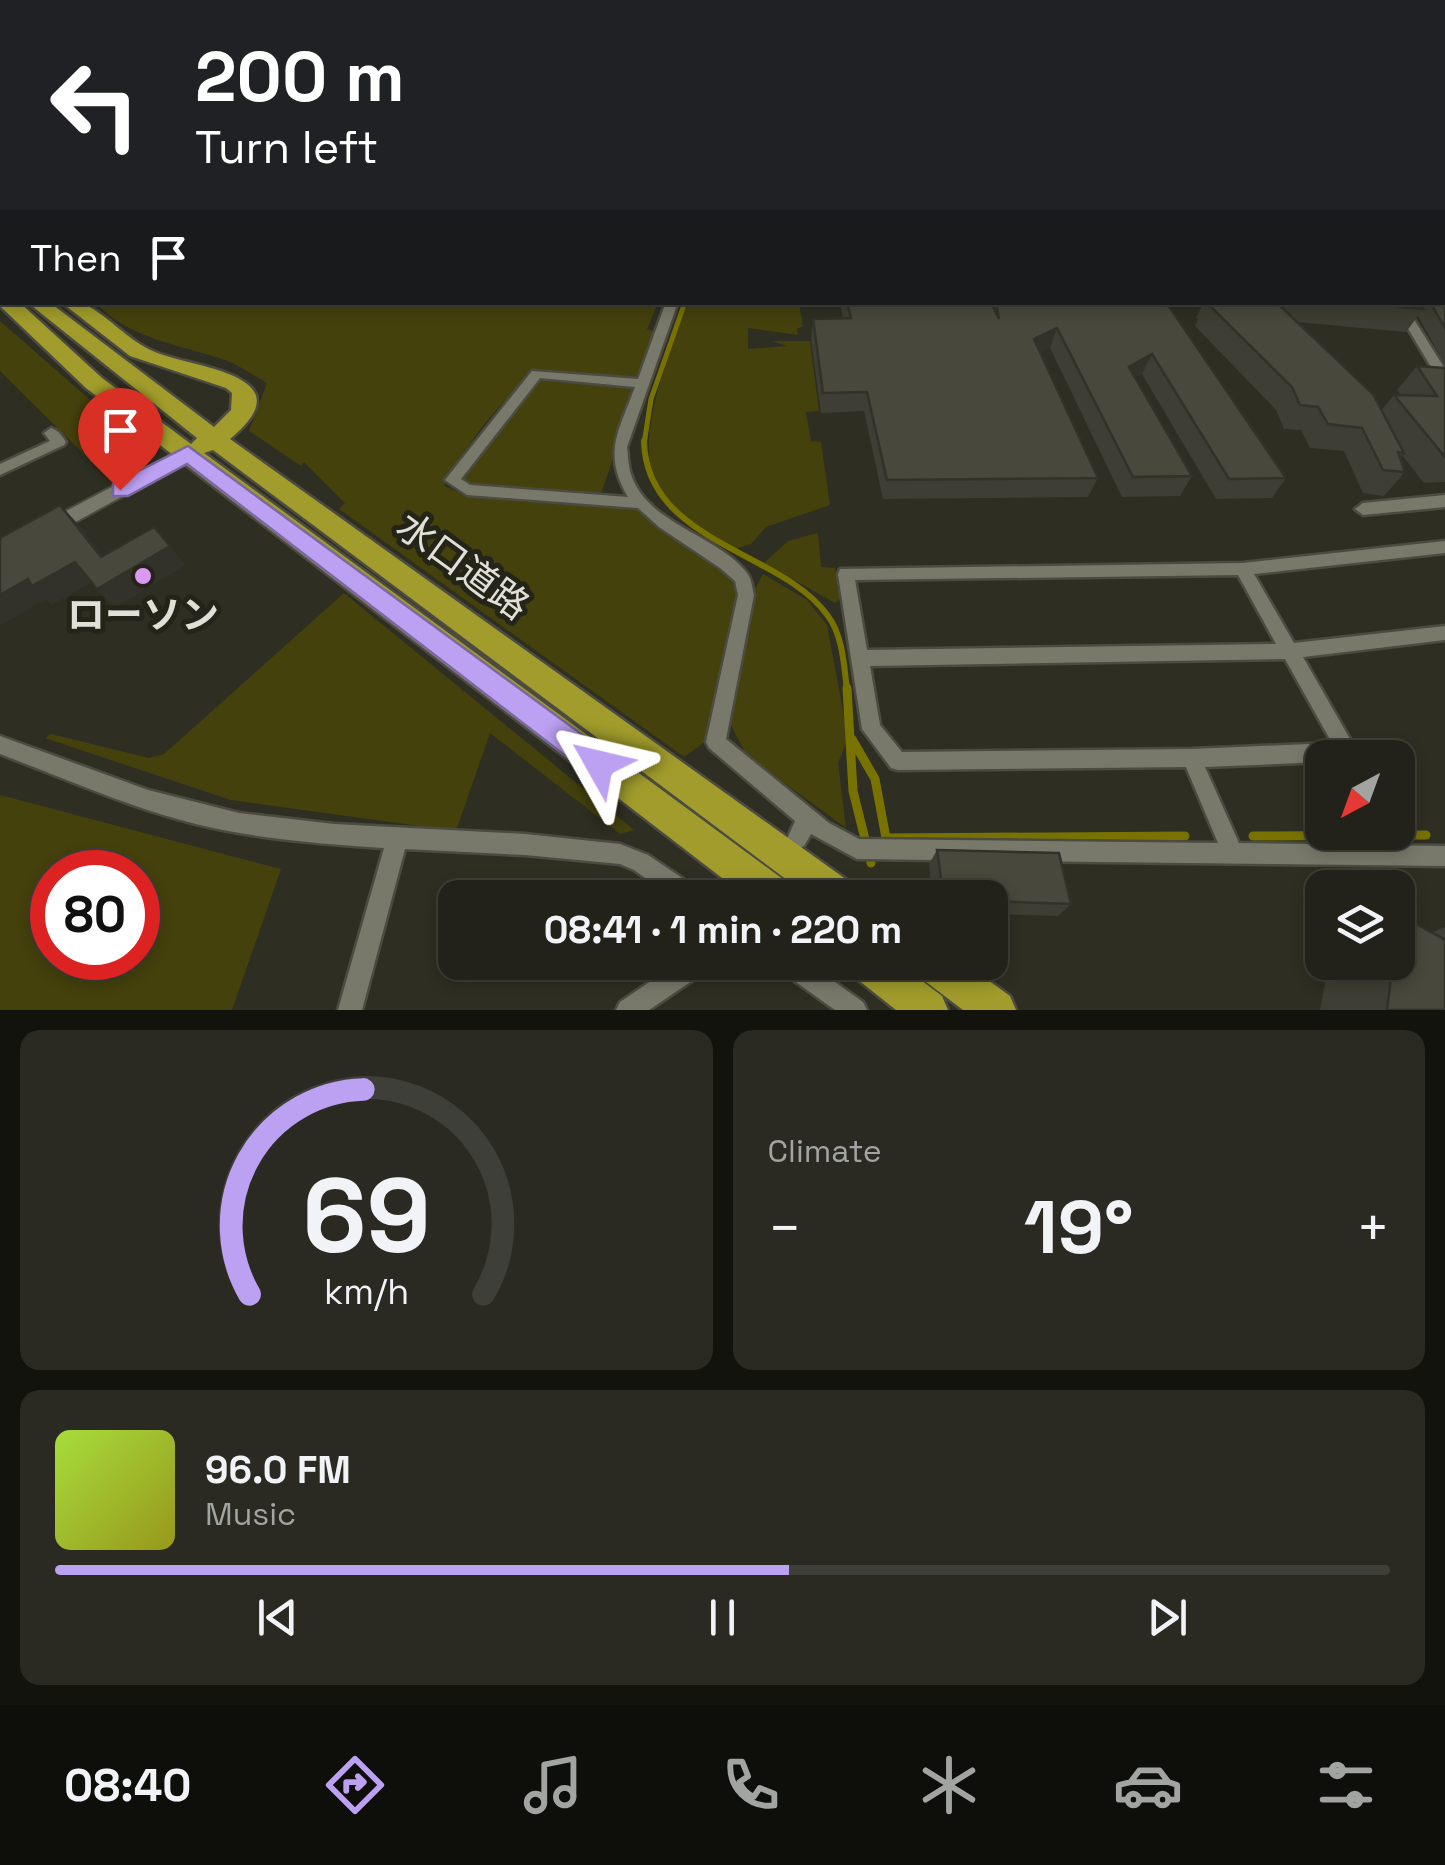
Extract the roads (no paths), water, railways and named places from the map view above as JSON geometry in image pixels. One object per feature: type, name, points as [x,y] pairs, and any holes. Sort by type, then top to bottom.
[{"type":"highway","name":"水口道路","points":[[11,305],[94,382],[201,446],[816,880]]},
{"type":"highway","name":"水口道路","points":[[39,305],[201,446],[755,880]]},
{"type":"highway","points":[[74,305],[144,355],[236,383],[244,392],[242,411],[201,446]]},
{"type":"highway","points":[[889,980],[928,1010]]},
{"type":"highway","points":[[955,980],[996,1010]]},
{"type":"street","points":[[671,305],[620,447],[619,462],[639,503],[742,578],[746,595],[716,742],[808,818],[866,850],[1445,856]]},
{"type":"street","points":[[1400,305],[1445,379]]},
{"type":"street","points":[[639,503],[467,490],[452,480],[537,374],[643,384]]},
{"type":"street","points":[[0,470],[59,442]]},
{"type":"street","points":[[32,537],[201,446]]},
{"type":"street","points":[[1363,510],[1445,501]]},
{"type":"street","points":[[1243,569],[1347,752],[898,761],[872,730],[846,574],[1243,569],[1445,547]]},
{"type":"street","points":[[861,658],[1292,652],[1445,634]]},
{"type":"street","points":[[0,745],[163,803],[237,823],[396,842],[620,854],[641,862],[666,880]]},
{"type":"street","points":[[1192,758],[1233,854]]},
{"type":"street","points":[[797,840],[808,818]]},
{"type":"street","points":[[350,1010],[396,842]]},
{"type":"street","points":[[628,1010],[673,980]]},
{"type":"street","points":[[813,980],[855,1010]]},
{"type":"waterway","points":[[644,442],[651,399],[684,305]]},
{"type":"waterway","points":[[644,442],[651,475],[667,502],[691,524],[807,594],[828,616],[840,642],[847,690]]},
{"type":"waterway","points":[[847,688],[853,791],[871,863]]},
{"type":"waterway","points":[[852,739],[875,779],[886,838],[1185,836]]},
{"type":"waterway","points":[[1253,836],[1426,835]]},
{"type":"place","name":"ローソン","points":[[143,576]]}]
